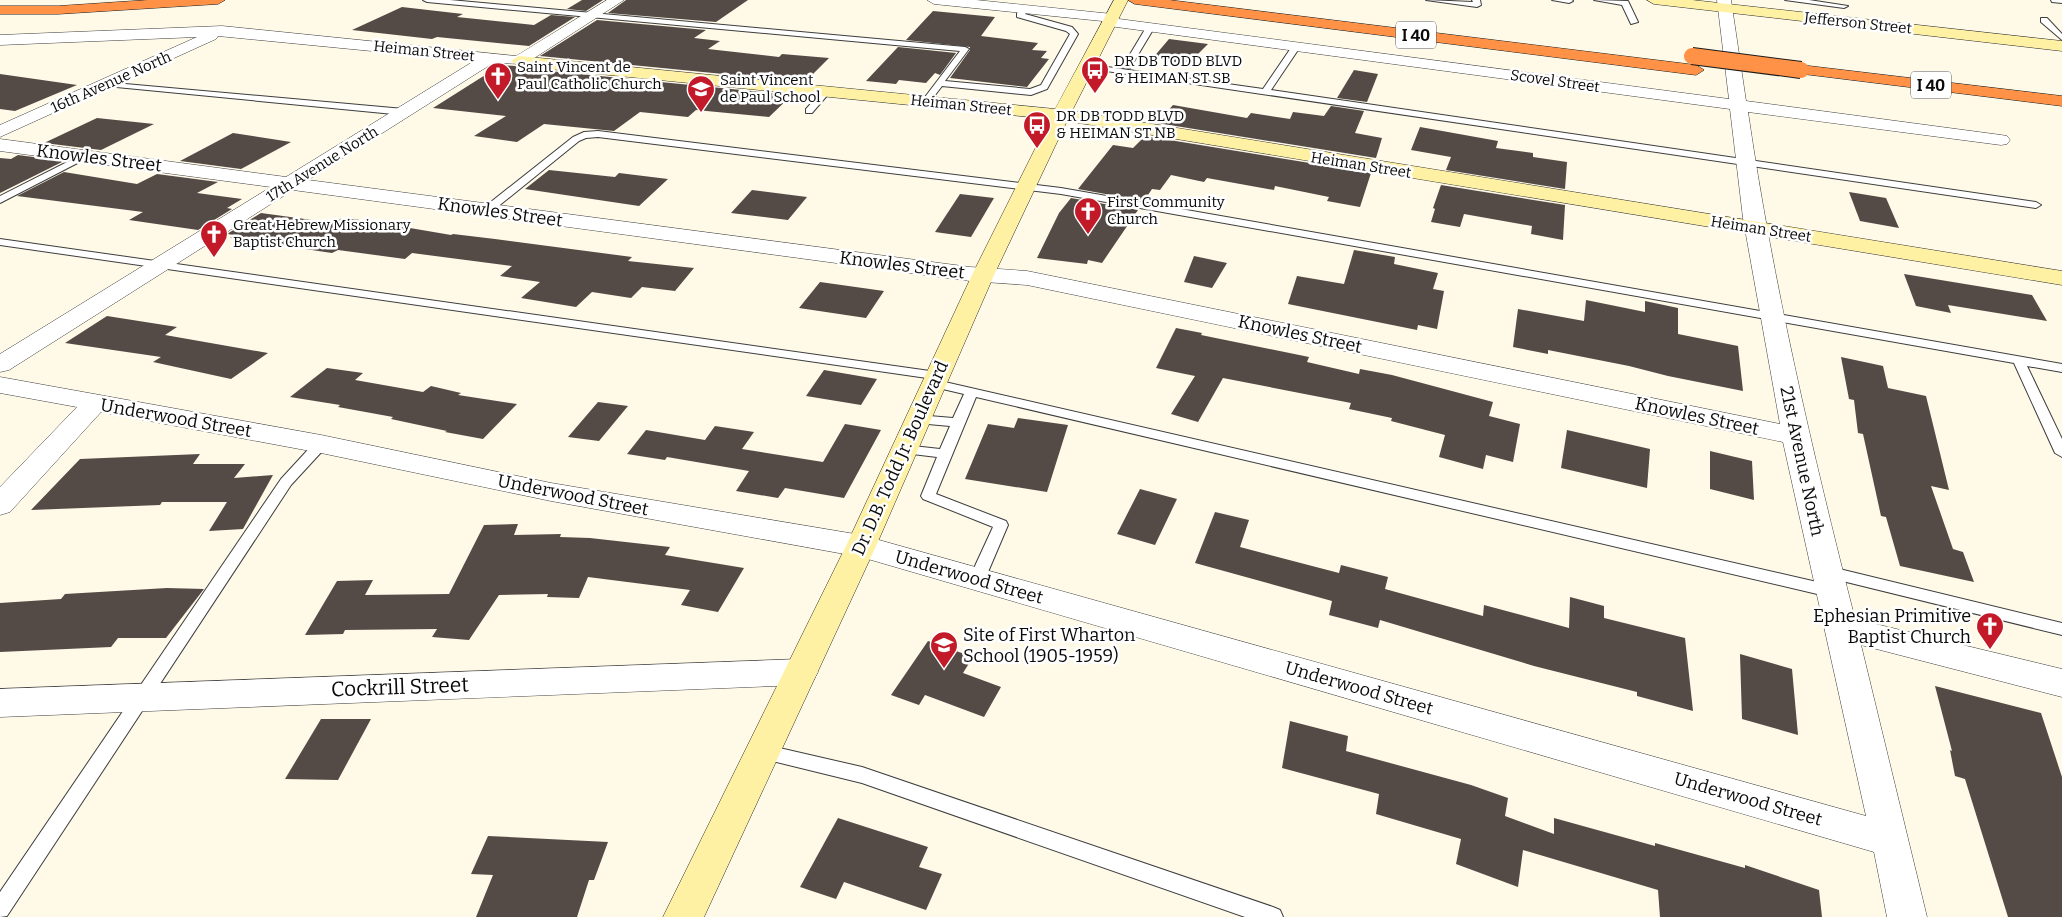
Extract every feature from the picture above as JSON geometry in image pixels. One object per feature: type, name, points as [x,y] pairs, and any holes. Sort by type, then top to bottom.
[{"type":"highway","points":[[0,10],[58,10],[218,0]]},
{"type":"highway","name":"I 40","points":[[1135,0],[1694,63]]},
{"type":"highway","name":"I 40","points":[[1237,0],[1803,77],[2062,115]]},
{"type":"highway","name":"I 40","points":[[1803,77],[2062,101]]},
{"type":"main road","name":"Jefferson Street","points":[[1654,0],[1724,4],[1851,22],[2062,46]]},
{"type":"main road","name":"Dr. D.B. Todd Jr. Boulevard","points":[[683,917],[861,546],[983,275],[1061,115],[1114,13]]},
{"type":"main road","name":"Heiman Street","points":[[519,61],[1061,115],[2062,278]]},
{"type":"street","points":[[519,61],[617,0]]},
{"type":"street","name":"Scovel Street","points":[[934,0],[1114,13],[1150,28],[2001,140]]},
{"type":"street","name":"21st Avenue North","points":[[1724,4],[1754,228],[1794,436],[1891,840],[1907,917]]},
{"type":"street","name":"Heiman Street","points":[[1,40],[222,31],[519,61]]},
{"type":"street","name":"16th Avenue North","points":[[0,132],[222,31]]},
{"type":"street","name":"17th Avenue North","points":[[0,365],[490,58]]},
{"type":"street","name":"Knowles Street","points":[[0,145],[293,183],[486,211],[983,275],[1027,278],[1794,436]]},
{"type":"street","name":"Underwood Street","points":[[0,385],[94,404],[321,444],[551,492],[861,546],[1891,840]]},
{"type":"street","points":[[0,505],[94,404]]},
{"type":"street","points":[[1841,628],[2062,683]]},
{"type":"street","name":"Cockrill Street","points":[[0,703],[801,672]]},
{"type":"lane","points":[[427,0],[965,49],[926,101]]},
{"type":"lane","points":[[1430,0],[1477,5],[1476,0]]},
{"type":"lane","points":[[1556,0],[1569,1]]},
{"type":"lane","points":[[1598,0],[1625,1],[1634,22]]},
{"type":"lane","points":[[1789,0],[1842,3],[1851,22]]},
{"type":"lane","points":[[2055,0],[2062,1]]},
{"type":"lane","points":[[940,83],[1031,92],[1044,87],[1074,34],[1069,30],[1020,15],[1026,8]]},
{"type":"lane","points":[[2044,20],[2062,38]]},
{"type":"lane","points":[[1127,66],[1150,28]]},
{"type":"lane","points":[[1267,88],[1296,47]]},
{"type":"lane","points":[[1088,63],[1127,66],[1744,162],[2036,205]]},
{"type":"lane","points":[[1088,63],[1267,88]]},
{"type":"lane","points":[[106,84],[404,112]]},
{"type":"lane","points":[[809,111],[827,91]]},
{"type":"lane","points":[[486,211],[576,139],[584,135],[598,134],[1027,186],[2062,368]]},
{"type":"lane","points":[[0,200],[86,156]]},
{"type":"lane","points":[[0,242],[162,263],[935,380],[971,392],[1828,582],[2062,629]]},
{"type":"lane","points":[[2019,361],[2062,453]]},
{"type":"lane","points":[[971,392],[928,496],[1001,525],[977,579]]},
{"type":"lane","points":[[917,419],[958,423]]},
{"type":"lane","points":[[0,909],[286,482],[321,444]]},
{"type":"lane","points":[[904,449],[945,454]]},
{"type":"lane","points":[[762,752],[862,775],[1273,917]]},
{"type":"building","points":[[582,0],[603,0],[586,11],[567,9]]},
{"type":"building","points":[[626,0],[748,0],[716,22],[608,13]]},
{"type":"building","points":[[402,7],[463,14],[457,17],[534,25],[551,15],[575,17],[529,46],[437,37],[432,39],[352,30]]},
{"type":"building","points":[[933,11],[995,17],[981,36],[1038,43],[1032,50],[1047,51],[1041,58],[1049,59],[1027,87],[950,78],[970,50],[970,47],[906,40]]},
{"type":"building","points":[[597,20],[706,30],[694,38],[720,41],[708,49],[779,57],[782,54],[829,58],[805,82],[540,56]]},
{"type":"building","points":[[1169,39],[1208,44],[1188,64],[1152,59]]},
{"type":"building","points":[[898,47],[956,53],[940,75],[935,73],[926,83],[899,80],[896,84],[866,81]]},
{"type":"building","points":[[501,65],[792,95],[769,117],[696,110],[688,117],[640,112],[614,131],[544,124],[517,142],[474,136],[506,116],[433,108]]},
{"type":"building","points":[[1354,70],[1378,74],[1367,102],[1337,98]]},
{"type":"building","points":[[0,74],[77,85],[15,111],[0,109]]},
{"type":"building","points":[[1173,105],[1247,118],[1251,113],[1290,119],[1293,112],[1324,116],[1331,106],[1364,111],[1355,133],[1382,138],[1376,158],[1157,123]]},
{"type":"building","points":[[97,118],[154,124],[101,150],[44,143]]},
{"type":"building","points":[[1420,127],[1498,141],[1496,148],[1533,153],[1533,157],[1567,162],[1565,189],[1446,170],[1451,157],[1411,150]]},
{"type":"building","points":[[233,133],[291,142],[241,169],[180,161]]},
{"type":"building","points":[[1145,136],[1371,173],[1360,207],[1327,201],[1329,197],[1275,186],[1274,190],[1207,178],[1204,182],[1171,175],[1160,190],[1152,189],[1144,201],[1078,189],[1113,145],[1133,148]]},
{"type":"building","points":[[18,155],[64,161],[0,193],[0,158],[11,159]]},
{"type":"building","points":[[549,170],[615,177],[619,173],[668,179],[639,206],[525,189]]},
{"type":"building","points":[[64,172],[137,184],[157,174],[218,182],[197,193],[242,199],[227,208],[232,209],[198,230],[129,220],[143,212],[17,196]]},
{"type":"building","points":[[1441,185],[1565,205],[1563,240],[1531,234],[1532,226],[1464,214],[1460,227],[1431,222],[1435,209],[1433,208]]},
{"type":"building","points":[[752,190],[807,197],[788,220],[731,213]]},
{"type":"building","points":[[1849,192],[1886,198],[1899,228],[1860,221]]},
{"type":"building","points":[[960,194],[994,198],[971,237],[935,232]]},
{"type":"building","points":[[1071,198],[1138,210],[1102,263],[1088,260],[1087,264],[1037,258],[1059,213]]},
{"type":"building","points":[[261,213],[334,223],[342,218],[369,221],[451,235],[632,257],[628,261],[694,268],[675,291],[642,287],[631,298],[592,292],[576,307],[521,298],[540,282],[500,276],[512,266],[412,253],[405,259],[338,250],[332,253],[230,238],[235,235],[227,234]]},
{"type":"building","points":[[1354,250],[1395,257],[1394,264],[1438,273],[1433,289],[1444,291],[1437,329],[1418,325],[1417,330],[1288,304],[1297,276],[1344,284]]},
{"type":"building","points":[[1194,256],[1227,263],[1212,288],[1184,282]]},
{"type":"building","points":[[1904,274],[2032,295],[2047,321],[1948,305],[1951,313],[1916,306]]},
{"type":"building","points":[[820,282],[884,291],[866,318],[799,308]]},
{"type":"building","points":[[1586,300],[1645,312],[1645,301],[1678,308],[1678,334],[1738,346],[1743,391],[1548,350],[1548,354],[1513,347],[1518,309],[1584,321]]},
{"type":"building","points":[[107,316],[177,327],[165,335],[268,353],[231,379],[153,362],[161,357],[65,343]]},
{"type":"building","points":[[1176,328],[1202,333],[1201,335],[1309,357],[1307,362],[1359,374],[1360,369],[1392,375],[1493,402],[1489,416],[1520,424],[1513,462],[1486,455],[1483,469],[1439,457],[1445,435],[1391,421],[1392,418],[1349,409],[1351,403],[1223,378],[1198,422],[1171,414],[1195,376],[1156,368]]},
{"type":"building","points":[[1841,357],[1883,366],[1888,388],[1926,396],[1949,490],[1931,486],[1953,549],[1963,552],[1974,582],[1900,566],[1886,517],[1881,516],[1863,434],[1858,433],[1854,400],[1849,399]]},
{"type":"building","points":[[327,368],[363,373],[355,380],[423,392],[431,386],[461,393],[458,395],[517,404],[483,439],[391,419],[393,417],[338,407],[340,405],[290,397]]},
{"type":"building","points":[[824,370],[877,379],[861,405],[806,396]]},
{"type":"building","points":[[598,402],[628,406],[599,441],[568,437]]},
{"type":"building","points":[[1018,418],[1068,425],[1047,492],[965,479],[988,424],[1014,428]]},
{"type":"building","points":[[845,424],[881,430],[844,498],[785,488],[778,498],[736,491],[749,471],[667,457],[665,460],[627,454],[646,430],[705,440],[715,426],[754,432],[742,449],[823,462]]},
{"type":"building","points":[[1567,430],[1650,449],[1647,488],[1561,468]]},
{"type":"building","points":[[1710,451],[1752,461],[1754,500],[1710,489]]},
{"type":"building","points":[[200,454],[193,464],[245,464],[234,478],[273,475],[243,529],[209,531],[227,502],[162,502],[160,505],[31,510],[80,459]]},
{"type":"building","points":[[1140,489],[1177,499],[1155,545],[1117,534]]},
{"type":"building","points":[[1215,512],[1249,520],[1240,547],[1339,573],[1341,565],[1388,577],[1385,589],[1483,616],[1484,605],[1569,628],[1570,597],[1604,606],[1604,618],[1685,638],[1693,711],[1637,696],[1637,692],[1534,666],[1380,620],[1378,628],[1329,615],[1332,601],[1195,563]]},
{"type":"building","points":[[518,524],[514,535],[561,534],[560,537],[590,538],[670,547],[665,555],[744,568],[718,612],[681,605],[690,590],[588,577],[579,598],[547,597],[548,594],[499,595],[469,640],[432,637],[437,629],[345,630],[343,634],[305,635],[337,581],[373,580],[365,595],[449,594],[484,525]]},
{"type":"building","points":[[167,588],[204,589],[166,638],[118,638],[111,647],[0,652],[0,603],[61,599],[65,594]]},
{"type":"building","points":[[928,641],[973,657],[963,673],[1001,687],[984,717],[925,695],[919,705],[891,695]]},
{"type":"building","points":[[1740,654],[1792,669],[1798,735],[1742,719]]},
{"type":"building","points":[[1935,686],[2041,713],[2062,777],[2062,917],[2008,917],[1965,779],[1955,776],[1950,750],[1952,751]]},
{"type":"building","points":[[321,719],[371,719],[338,780],[285,779]]},
{"type":"building","points":[[1290,721],[1348,736],[1346,751],[1471,785],[1508,798],[1505,816],[1554,834],[1554,818],[1655,846],[1655,843],[1745,868],[1745,865],[1819,890],[1822,917],[1660,917],[1658,890],[1523,850],[1518,887],[1456,864],[1461,839],[1376,814],[1379,794],[1282,768]]},
{"type":"building","points":[[838,818],[928,847],[919,867],[942,874],[926,910],[844,882],[836,899],[800,887]]},
{"type":"building","points":[[488,836],[608,842],[594,880],[589,880],[577,917],[476,917],[493,875],[471,874]]},
{"type":"place","name":"DR DB TODD BLVD & HEIMAN ST SB","points":[[1095,94]]},
{"type":"place","name":"Saint Vincent de Paul Catholic Church","points":[[498,100]]},
{"type":"place","name":"Saint Vincent de Paul School","points":[[701,113]]},
{"type":"place","name":"DR DB TODD BLVD & HEIMAN ST NB","points":[[1037,149]]},
{"type":"place","name":"First Community Church","points":[[1088,235]]},
{"type":"place","name":"Great Hebrew Missionary Baptist Church","points":[[214,258]]},
{"type":"place","name":"Ephesian Primitive Baptist Church","points":[[1990,650]]},
{"type":"place","name":"Site of First Wharton School (1905-1959)","points":[[944,669]]}]
